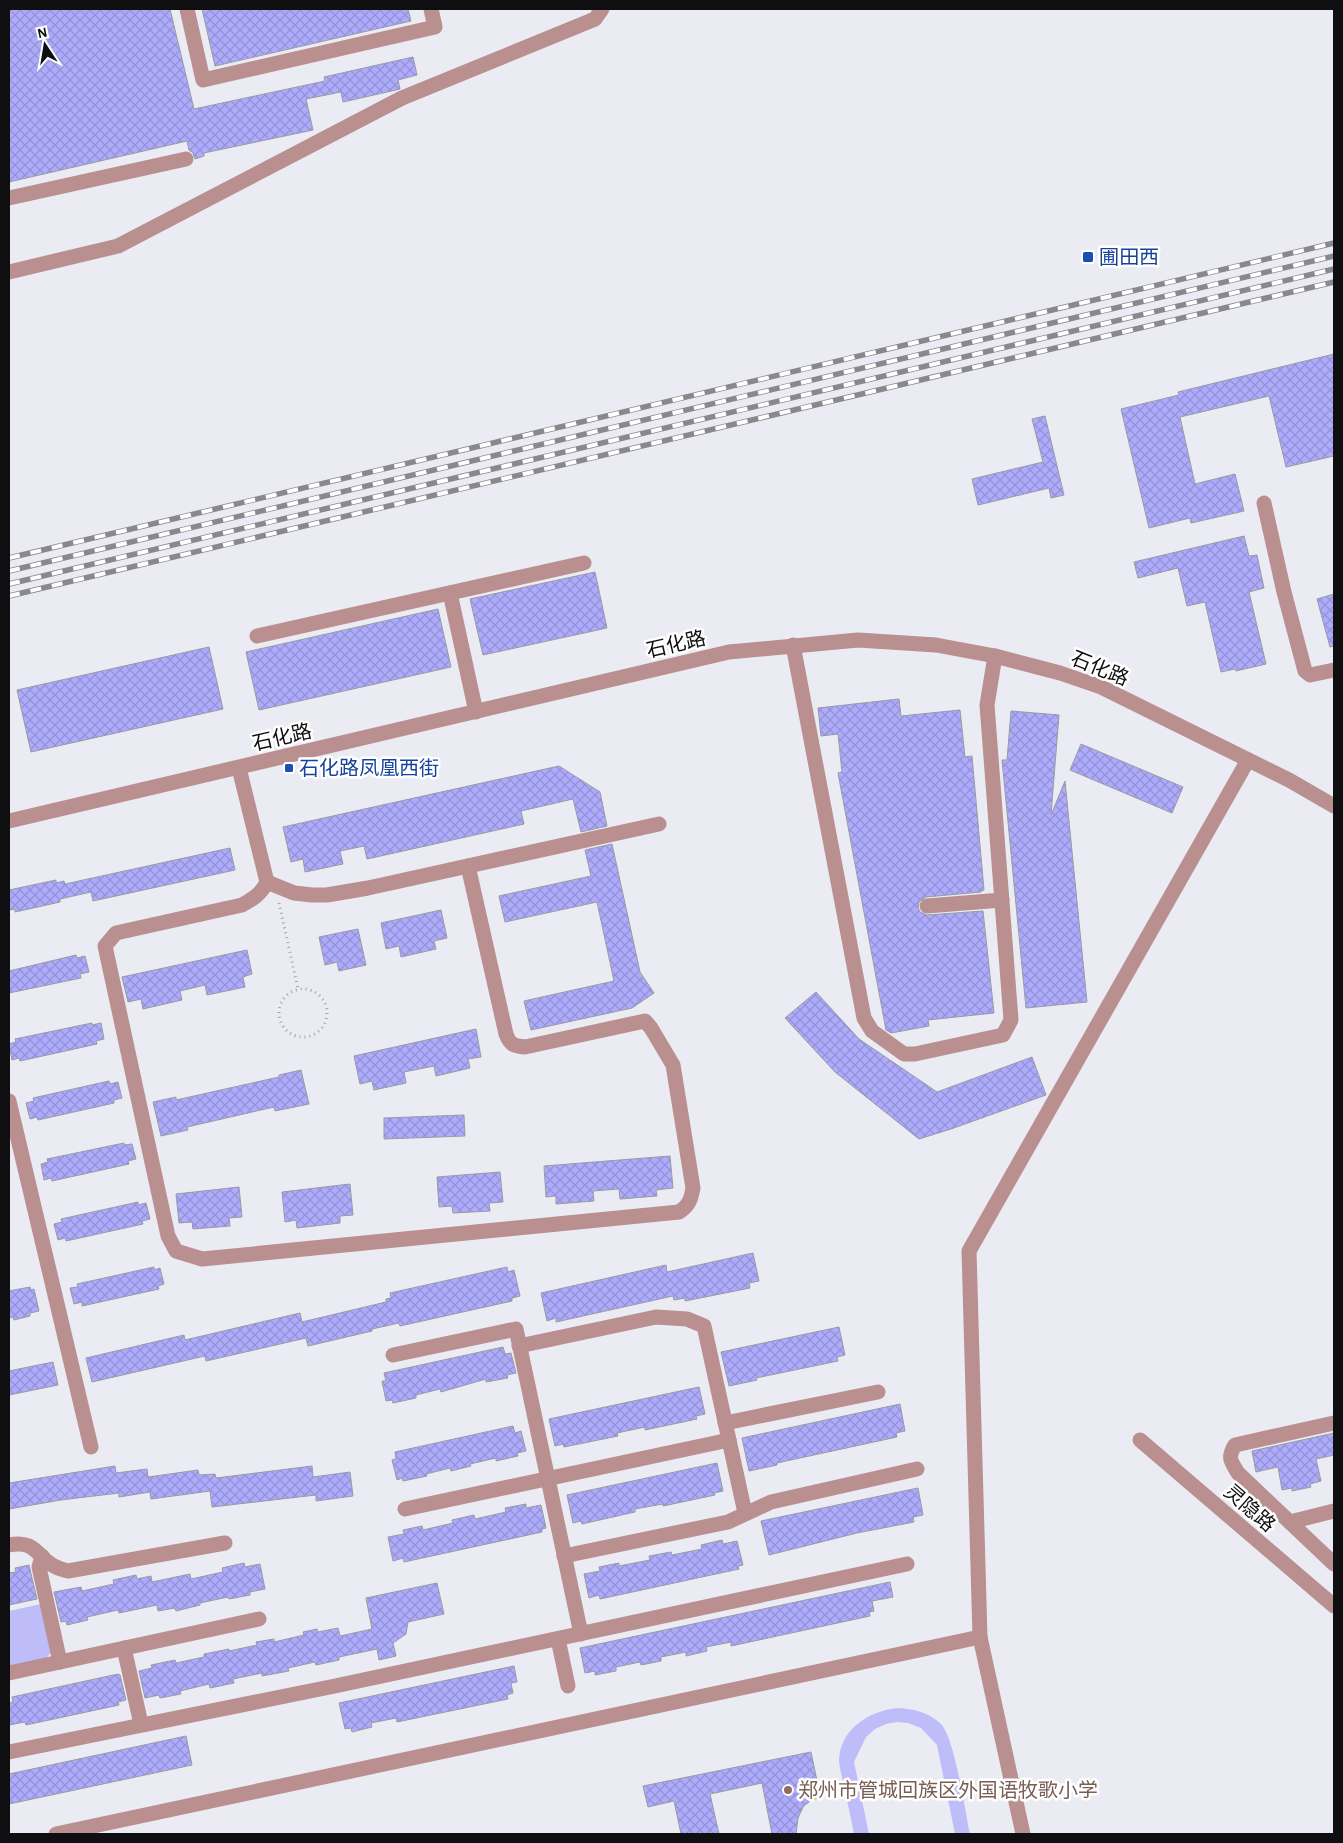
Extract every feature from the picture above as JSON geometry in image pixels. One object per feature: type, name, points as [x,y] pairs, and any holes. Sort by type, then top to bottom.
[{"type":"street","points":[[187,9],[203,80],[435,27],[431,9]]},
{"type":"street","points":[[9,272],[118,246],[402,98],[595,19],[602,9]]},
{"type":"street","points":[[9,198],[186,159]]},
{"type":"street","points":[[1264,503],[1284,592],[1305,671],[1310,675],[1334,670]]},
{"type":"street","points":[[257,636],[584,563]]},
{"type":"street","points":[[450,593],[476,712]]},
{"type":"street","name":"石化路","points":[[9,821],[729,652],[858,640],[936,645],[995,656],[1101,686],[1248,760],[1334,806]]},
{"type":"street","points":[[793,645],[864,1018],[872,1031],[904,1054],[915,1054],[1003,1035],[1011,1020],[987,704],[995,656]]},
{"type":"street","points":[[1024,1834],[980,1637],[968,1251],[1248,760]]},
{"type":"street","points":[[239,768],[271,884]]},
{"type":"street","points":[[271,884],[294,893],[327,895],[659,824]]},
{"type":"street","points":[[271,884],[254,899],[242,905],[116,933],[105,946],[168,1236],[176,1251],[202,1259],[679,1212],[685,1208],[690,1200],[693,1188],[673,1065],[651,1028],[645,1021],[525,1047],[515,1046],[510,1043],[506,1034],[468,866]]},
{"type":"street","points":[[927,906],[1002,900]]},
{"type":"street","points":[[9,1101],[91,1447]]},
{"type":"street","points":[[519,1346],[656,1317],[687,1319],[704,1326],[745,1513]]},
{"type":"street","points":[[393,1355],[516,1329],[581,1634]]},
{"type":"street","points":[[725,1423],[878,1392]]},
{"type":"street","points":[[1334,1423],[1234,1444],[1230,1453],[1231,1460],[1238,1473],[1334,1564]]},
{"type":"street","points":[[405,1509],[729,1440]]},
{"type":"street","name":"灵隐路","points":[[1140,1440],[1334,1606]]},
{"type":"street","points":[[564,1556],[728,1522],[771,1502],[917,1469]]},
{"type":"street","points":[[1290,1522],[1334,1511]]},
{"type":"street","points":[[9,1545],[31,1546],[55,1567],[68,1571],[225,1543]]},
{"type":"street","points":[[42,1556],[39,1567],[60,1662]]},
{"type":"street","points":[[9,1752],[335,1686],[907,1564]]},
{"type":"street","points":[[9,1673],[259,1619]]},
{"type":"street","points":[[56,1834],[980,1637]]},
{"type":"street","points":[[558,1639],[568,1686]]},
{"type":"street","points":[[124,1648],[141,1724]]},
{"type":"path","points":[[271,884],[298,989]]},
{"type":"path","points":[[298,989],[311,990],[318,994],[326,1007],[325,1022],[315,1033],[307,1036],[300,1036],[286,1029],[279,1015],[282,1001],[298,989]]},
{"type":"shaded area","points":[[41,1604],[51,1647],[50,1654],[45,1659],[9,1666],[9,1611]]},
{"type":"shaded area","points":[[899,1708],[927,1714],[937,1720],[946,1732],[955,1759],[970,1834],[955,1834],[937,1745],[921,1728],[908,1723],[897,1722],[875,1729],[866,1737],[854,1762],[869,1834],[854,1834],[839,1765],[840,1750],[850,1731],[858,1723],[877,1713]]},
{"type":"building","points":[[9,9],[170,9],[194,109],[325,81],[324,77],[413,57],[417,75],[398,80],[400,89],[343,102],[341,92],[306,99],[313,130],[204,153],[204,156],[195,159],[193,153],[189,150],[187,141],[9,182]]},
{"type":"building","points":[[202,9],[408,9],[411,21],[215,66]]},
{"type":"building","points":[[1334,354],[1334,456],[1286,467],[1269,396],[1180,417],[1195,484],[1235,474],[1244,511],[1191,523],[1190,518],[1149,528],[1121,409],[1179,395],[1178,392]]},
{"type":"building","points":[[1045,416],[1064,495],[1051,498],[1049,488],[978,505],[972,479],[1043,462],[1032,419]]},
{"type":"building","points":[[1244,536],[1249,556],[1257,555],[1264,588],[1249,592],[1266,664],[1236,671],[1235,669],[1221,672],[1205,602],[1187,606],[1178,568],[1138,578],[1134,562]]},
{"type":"building","points":[[595,572],[607,628],[483,655],[470,599]]},
{"type":"building","points":[[1334,594],[1334,646],[1330,647],[1317,599]]},
{"type":"building","points":[[438,609],[451,667],[259,710],[246,652]]},
{"type":"building","points":[[209,647],[223,709],[31,752],[17,690]]},
{"type":"building","points":[[899,699],[901,716],[960,710],[965,757],[972,756],[984,890],[981,892],[926,897],[919,902],[918,907],[920,912],[927,915],[983,911],[994,1013],[928,1020],[929,1026],[891,1033],[886,1030],[838,773],[842,772],[838,734],[821,736],[818,708]]},
{"type":"building","points":[[1011,711],[1059,715],[1051,815],[1065,781],[1087,1002],[1026,1008],[1002,760],[1007,760]]},
{"type":"building","points":[[1081,744],[1183,787],[1172,813],[1070,770]]},
{"type":"building","points":[[559,766],[600,792],[607,826],[581,832],[573,799],[521,811],[524,824],[367,859],[364,846],[340,851],[343,864],[305,872],[303,859],[291,862],[283,827]]},
{"type":"building","points":[[612,844],[640,972],[654,993],[632,1008],[531,1030],[524,1001],[614,981],[597,902],[505,922],[499,896],[591,876],[585,850]]},
{"type":"building","points":[[230,848],[235,870],[93,901],[91,892],[29,909],[15,912],[15,909],[9,910],[9,890],[56,880],[56,883],[64,881],[65,884]]},
{"type":"building","points":[[441,910],[447,938],[434,941],[436,949],[401,957],[399,946],[386,949],[381,923]]},
{"type":"building","points":[[358,929],[366,965],[339,971],[337,962],[325,965],[319,937]]},
{"type":"building","points":[[247,950],[252,974],[243,977],[245,987],[207,995],[205,985],[180,991],[182,1000],[143,1009],[141,999],[128,1002],[122,977]]},
{"type":"building","points":[[76,955],[77,958],[85,956],[89,972],[80,974],[81,978],[9,993],[9,971]]},
{"type":"building","points":[[816,992],[859,1039],[937,1092],[1032,1057],[1046,1095],[919,1139],[835,1072],[785,1018]]},
{"type":"building","points":[[92,1023],[92,1025],[101,1023],[104,1039],[96,1041],[97,1044],[20,1061],[19,1058],[12,1060],[9,1044],[16,1042],[15,1039]]},
{"type":"building","points":[[476,1029],[481,1057],[468,1059],[470,1068],[436,1076],[434,1066],[404,1072],[406,1083],[374,1090],[372,1081],[360,1084],[354,1056]]},
{"type":"building","points":[[301,1070],[309,1104],[275,1111],[274,1107],[187,1127],[188,1130],[161,1136],[153,1102],[176,1097],[176,1100],[279,1077],[279,1075]]},
{"type":"building","points":[[109,1081],[110,1084],[118,1082],[122,1098],[114,1100],[114,1103],[38,1120],[37,1117],[30,1119],[26,1103],[34,1101],[33,1098]]},
{"type":"building","points":[[464,1115],[465,1136],[384,1139],[384,1118]]},
{"type":"building","points":[[124,1143],[124,1145],[132,1144],[136,1159],[128,1161],[129,1164],[52,1181],[51,1178],[44,1180],[41,1164],[48,1162],[47,1159]]},
{"type":"building","points":[[670,1156],[673,1188],[656,1190],[657,1196],[620,1199],[619,1189],[593,1191],[594,1201],[556,1204],[556,1196],[546,1197],[544,1166]]},
{"type":"building","points":[[500,1172],[503,1202],[489,1203],[490,1211],[453,1213],[452,1206],[439,1207],[437,1177]]},
{"type":"building","points":[[350,1184],[353,1215],[340,1216],[340,1223],[297,1228],[296,1220],[285,1222],[282,1192]]},
{"type":"building","points":[[239,1187],[242,1217],[229,1218],[230,1226],[193,1229],[192,1222],[179,1223],[176,1194]]},
{"type":"building","points":[[138,1202],[138,1205],[146,1203],[150,1219],[142,1221],[143,1224],[66,1241],[65,1238],[58,1240],[54,1224],[62,1222],[61,1219]]},
{"type":"building","points":[[753,1253],[759,1281],[749,1283],[750,1288],[685,1301],[685,1298],[674,1300],[673,1296],[556,1322],[556,1318],[547,1321],[541,1293],[666,1265],[667,1272]]},
{"type":"building","points":[[154,1267],[154,1270],[160,1268],[164,1284],[158,1286],[159,1289],[82,1306],[82,1302],[74,1304],[70,1288],[78,1287],[77,1284]]},
{"type":"building","points":[[507,1267],[508,1272],[514,1270],[520,1296],[512,1298],[512,1301],[400,1326],[399,1323],[308,1346],[306,1338],[206,1361],[205,1356],[92,1382],[86,1358],[184,1335],[185,1340],[300,1313],[302,1322],[386,1302],[386,1299],[391,1298],[390,1293]]},
{"type":"building","points":[[30,1287],[31,1290],[34,1289],[39,1311],[30,1313],[30,1316],[14,1320],[13,1317],[9,1318],[9,1291]]},
{"type":"building","points":[[839,1327],[845,1355],[837,1357],[838,1361],[756,1378],[757,1380],[729,1386],[721,1352]]},
{"type":"building","points":[[503,1347],[505,1354],[511,1353],[516,1373],[507,1375],[508,1378],[486,1382],[486,1379],[441,1392],[440,1389],[416,1395],[416,1398],[393,1403],[392,1400],[386,1401],[382,1381],[386,1381],[384,1373]]},
{"type":"building","points":[[53,1362],[58,1385],[9,1395],[9,1371]]},
{"type":"building","points":[[699,1387],[705,1414],[696,1416],[697,1419],[645,1430],[645,1427],[617,1433],[618,1436],[564,1447],[563,1444],[555,1446],[549,1419]]},
{"type":"building","points":[[900,1404],[905,1431],[896,1433],[897,1437],[777,1463],[777,1465],[749,1471],[742,1438]]},
{"type":"building","points":[[513,1426],[515,1433],[521,1431],[526,1451],[517,1453],[518,1456],[496,1461],[496,1458],[451,1471],[450,1468],[426,1474],[427,1476],[403,1481],[402,1478],[397,1480],[392,1460],[396,1459],[395,1452]]},
{"type":"building","points":[[1334,1433],[1334,1455],[1316,1459],[1321,1481],[1310,1484],[1311,1487],[1292,1491],[1292,1488],[1282,1490],[1278,1467],[1256,1472],[1252,1451]]},
{"type":"building","points":[[717,1463],[723,1491],[714,1493],[715,1495],[663,1506],[663,1504],[635,1509],[635,1512],[582,1524],[581,1521],[573,1523],[567,1495]]},
{"type":"building","points":[[115,1466],[116,1473],[147,1469],[148,1477],[198,1470],[199,1475],[215,1474],[216,1478],[312,1466],[313,1477],[350,1472],[353,1496],[316,1501],[316,1495],[212,1507],[210,1491],[151,1499],[150,1492],[119,1497],[119,1493],[9,1509],[9,1483]]},
{"type":"building","points":[[918,1488],[923,1515],[913,1517],[914,1522],[857,1533],[769,1555],[761,1521]]},
{"type":"building","points":[[526,1504],[526,1508],[541,1505],[546,1528],[542,1529],[542,1532],[404,1562],[403,1558],[393,1561],[388,1537],[404,1534],[403,1530],[422,1526],[423,1530],[453,1523],[452,1520],[474,1515],[475,1519],[506,1512],[505,1508]]},
{"type":"building","points":[[722,1540],[723,1544],[737,1541],[743,1565],[738,1566],[739,1569],[600,1599],[599,1595],[589,1598],[584,1574],[600,1571],[599,1567],[619,1563],[619,1566],[650,1560],[649,1556],[671,1552],[672,1555],[702,1549],[701,1545]]},
{"type":"building","points":[[244,1563],[245,1567],[260,1564],[265,1589],[250,1592],[250,1595],[229,1599],[228,1597],[200,1603],[200,1605],[176,1611],[175,1608],[158,1611],[157,1605],[119,1613],[118,1610],[87,1617],[88,1620],[67,1625],[66,1621],[61,1622],[54,1592],[81,1587],[82,1591],[114,1584],[113,1580],[136,1575],[137,1579],[151,1576],[152,1582],[190,1574],[191,1579],[223,1572],[222,1568]]},
{"type":"building","points":[[29,1565],[37,1599],[9,1605],[9,1573],[16,1572],[15,1568]]},
{"type":"building","points":[[890,1582],[893,1597],[872,1601],[874,1611],[869,1612],[870,1616],[731,1646],[731,1642],[706,1647],[707,1651],[686,1656],[686,1652],[661,1657],[661,1661],[641,1665],[640,1662],[616,1667],[616,1671],[595,1675],[595,1671],[585,1673],[580,1648]]},
{"type":"building","points":[[437,1583],[444,1614],[408,1622],[406,1634],[393,1643],[396,1656],[379,1660],[377,1649],[339,1657],[339,1660],[316,1665],[315,1662],[288,1668],[289,1671],[262,1676],[262,1673],[233,1679],[234,1683],[210,1688],[209,1684],[180,1691],[181,1694],[160,1698],[159,1695],[145,1698],[139,1671],[152,1668],[151,1665],[175,1660],[176,1663],[204,1657],[204,1654],[257,1645],[256,1642],[274,1639],[274,1642],[304,1635],[303,1632],[317,1629],[318,1632],[338,1628],[340,1636],[372,1629],[366,1598]]},
{"type":"building","points":[[514,1666],[517,1682],[511,1683],[513,1693],[507,1695],[508,1699],[397,1722],[396,1718],[371,1723],[372,1727],[352,1732],[351,1728],[345,1729],[339,1703]]},
{"type":"building","points":[[120,1675],[126,1700],[118,1702],[119,1705],[26,1725],[25,1722],[9,1725],[9,1703],[13,1702],[12,1697]]},
{"type":"building","points":[[186,1736],[192,1765],[9,1804],[9,1774]]},
{"type":"building","points":[[811,1752],[819,1790],[816,1791],[818,1798],[811,1800],[803,1807],[798,1818],[796,1834],[772,1834],[762,1783],[710,1794],[719,1834],[681,1834],[674,1801],[648,1807],[643,1786]]},
{"type":"railway","points":[[9,558],[1334,243]]},
{"type":"railway","points":[[9,571],[1334,256]]},
{"type":"railway","points":[[9,584],[1334,269]]},
{"type":"railway","points":[[9,596],[1334,282]]},
{"type":"place","name":"圃田西","points":[[1088,257]]},
{"type":"place","name":"石化路凤凰西街","points":[[289,768]]},
{"type":"place","name":"郑州市管城回族区外国语牧歌小学","points":[[788,1790]]}]
